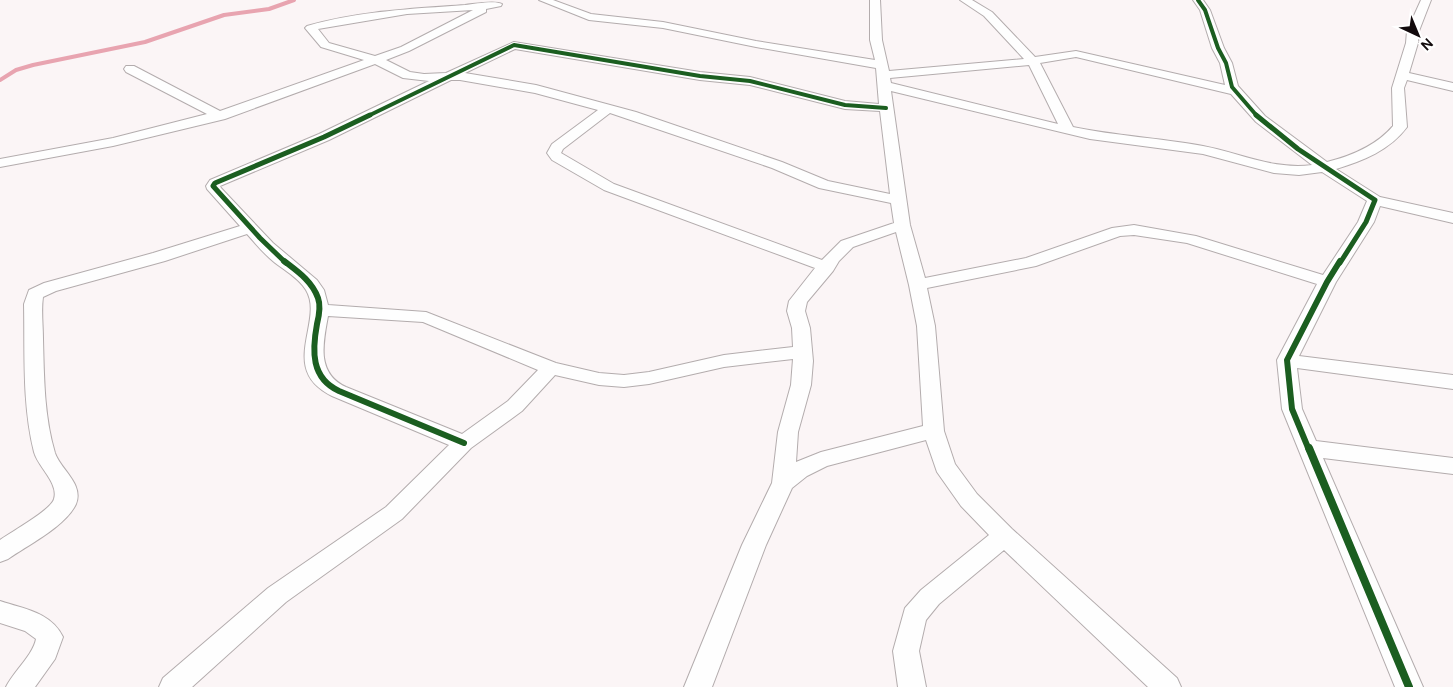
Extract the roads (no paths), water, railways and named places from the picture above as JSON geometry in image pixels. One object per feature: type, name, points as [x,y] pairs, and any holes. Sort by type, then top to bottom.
[{"type":"street","points":[[544,0],[589,17],[662,25],[756,44],[883,75],[1068,130],[1214,152],[1268,168],[1300,171],[1324,167],[1370,150],[1385,143],[1394,135],[1400,126],[1398,94],[1401,75],[1410,49],[1412,31],[1426,0]]},
{"type":"street","points":[[874,0],[876,40],[883,75],[902,225],[918,285],[926,326],[934,431],[946,466],[969,500],[1004,536],[1167,687]]},
{"type":"street","points":[[965,0],[988,14],[1032,60],[1068,130]]},
{"type":"street","points":[[1198,0],[1204,8],[1218,48],[1227,66],[1228,78],[1237,92],[1268,125],[1324,167],[1375,200],[1453,218]]},
{"type":"street","points":[[0,163],[64,152],[220,116],[269,100],[418,44],[503,2]]},
{"type":"street","points":[[503,2],[476,8],[407,11],[311,28],[325,45],[376,60],[415,77],[460,76],[536,89],[608,109],[777,165],[824,185],[899,200]]},
{"type":"street","points":[[464,443],[343,394],[326,384],[312,358],[312,344],[319,310],[319,298],[314,288],[275,254],[214,189],[215,183],[324,137],[508,46],[518,45],[700,76],[750,81],[845,105],[886,108]]},
{"type":"street","points":[[883,75],[1032,60],[1069,54],[1083,55],[1237,92]]},
{"type":"street","points":[[130,69],[220,116]]},
{"type":"street","points":[[1401,75],[1453,86]]},
{"type":"street","points":[[608,109],[558,147],[554,153],[557,157],[610,187],[827,267]]},
{"type":"street","points":[[1375,200],[1366,222],[1327,282],[1287,360],[1292,410],[1409,687]]},
{"type":"street","points":[[698,687],[754,545],[783,483],[788,432],[801,385],[801,328],[796,311],[798,301],[827,267],[833,257],[847,244],[902,225]]},
{"type":"street","points":[[0,552],[60,511],[66,503],[66,490],[46,455],[37,406],[32,304],[35,294],[50,287],[160,257],[251,228]]},
{"type":"street","points":[[918,285],[1030,262],[1118,231],[1134,230],[1190,239],[1327,282]]},
{"type":"street","points":[[319,310],[426,317],[551,368],[591,377],[624,381],[649,378],[724,361],[802,352]]},
{"type":"street","points":[[1287,360],[1453,382]]},
{"type":"street","points":[[173,687],[277,594],[394,513],[464,443],[515,406],[551,368]]},
{"type":"street","points":[[783,483],[799,470],[821,460],[934,431]]},
{"type":"street","points":[[1308,448],[1453,466]]},
{"type":"street","points":[[912,687],[906,651],[914,616],[930,597],[1004,536]]},
{"type":"street","points":[[0,612],[35,624],[46,630],[50,637],[44,653],[20,687]]},
{"type":"waterway","points":[[0,80],[16,70],[33,65],[145,42],[224,15],[269,9],[294,0]]}]
